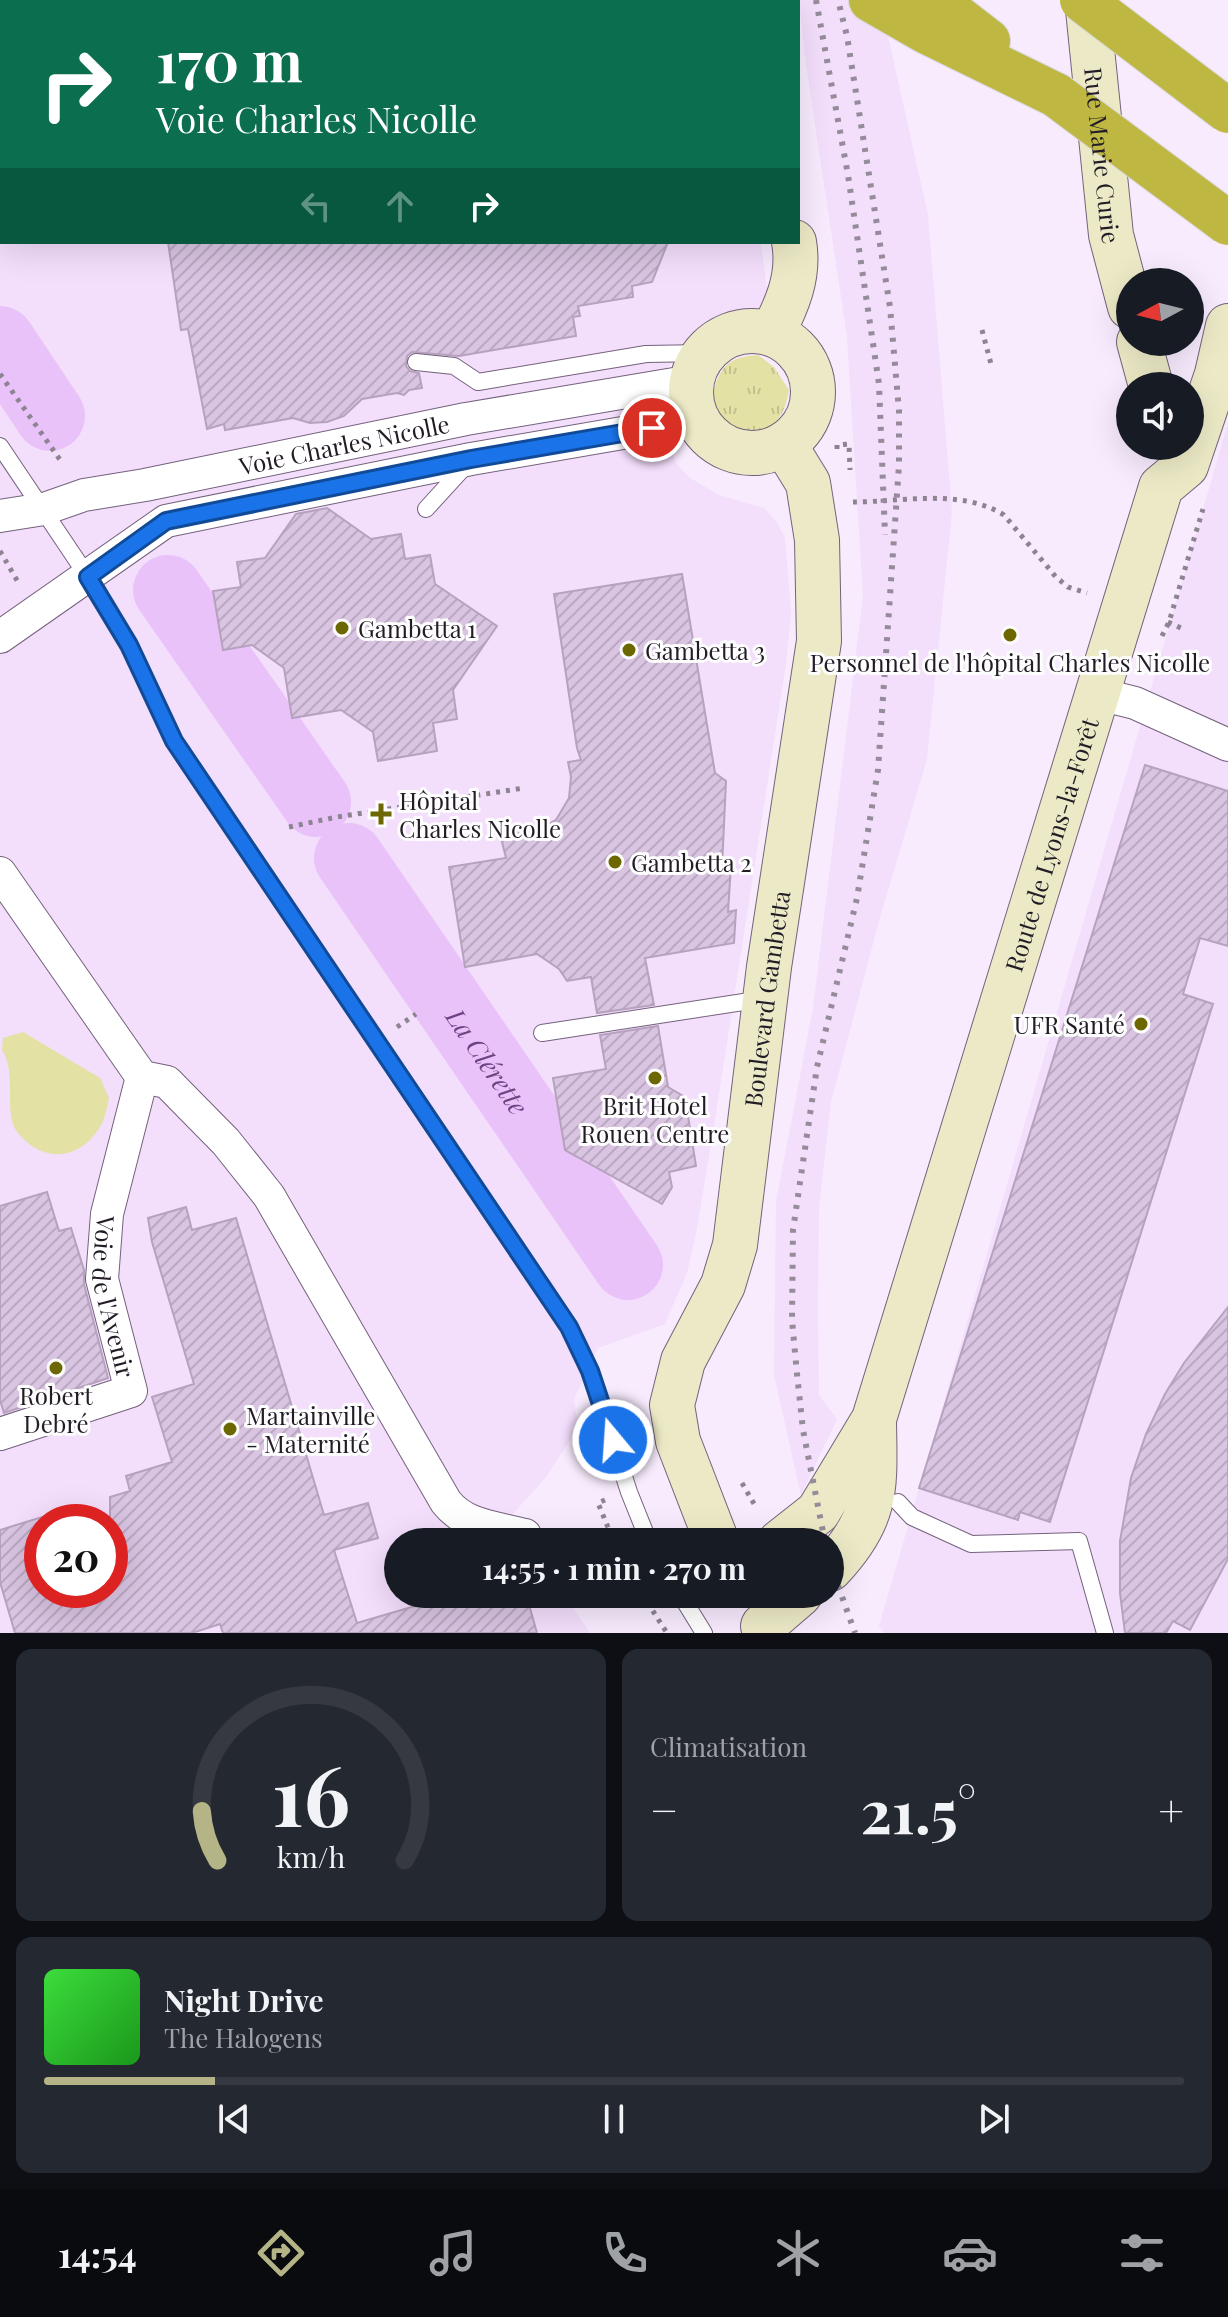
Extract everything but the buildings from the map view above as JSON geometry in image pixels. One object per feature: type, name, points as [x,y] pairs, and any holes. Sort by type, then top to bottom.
[{"type":"highway","points":[[871,0],[925,31],[1056,95]]},
{"type":"highway","points":[[935,0],[1228,223]]},
{"type":"highway","points":[[1084,0],[1228,111]]},
{"type":"street","name":"Rue Marie Curie","points":[[1084,0],[1111,235],[1120,268]]},
{"type":"street","points":[[772,334],[791,295],[794,244]]},
{"type":"street","name":"Route de Lyons-la-Forêt","points":[[1204,376],[1228,326]]},
{"type":"street","points":[[753,331],[772,334],[789,343],[803,358],[811,376],[813,395],[799,431],[784,444],[765,451],[745,453],[726,447],[709,436],[698,385],[718,340],[735,333],[753,331]]},
{"type":"street","name":"Voie Charles Nicolle","points":[[0,516],[44,509],[84,495],[466,419],[698,385]]},
{"type":"street","name":"Voie Charles Nicolle","points":[[0,637],[166,521],[471,459],[698,385]]},
{"type":"street","points":[[466,419],[471,459]]},
{"type":"street","name":"Boulevard Gambetta","points":[[712,1528],[678,1441],[672,1405],[683,1361],[723,1285],[735,1245],[765,999],[819,641],[817,540],[808,483],[784,444]]},
{"type":"street","name":"Route de Lyons-la-Forêt","points":[[798,1528],[818,1512],[874,1419],[1099,694],[1160,467],[1186,466],[1187,460]]},
{"type":"street","points":[[160,482],[166,521]]},
{"type":"street","points":[[1099,694],[1135,703],[1228,745]]},
{"type":"street","points":[[0,873],[142,1077],[167,1082],[226,1142],[269,1196],[446,1502],[456,1515],[493,1528]]},
{"type":"street","name":"Voie de l'Avenir","points":[[0,1434],[131,1391],[102,1279],[107,1214],[142,1077]]},
{"type":"street","name":"Route de Lyons-la-Forêt","points":[[844,1553],[857,1539],[869,1514],[875,1485],[874,1419]]},
{"type":"street","points":[[757,1622],[778,1608]]},
{"type":"lane","points":[[416,362],[454,366],[478,382],[646,354],[698,385]]},
{"type":"lane","points":[[0,446],[44,509],[129,645],[174,741],[569,1327],[590,1371],[643,1528]]},
{"type":"lane","points":[[426,509],[471,459]]},
{"type":"lane","points":[[542,1033],[765,999]]},
{"type":"lane","points":[[898,1502],[912,1517],[971,1544],[1079,1541],[1105,1633]]},
{"type":"lane","points":[[688,1608],[699,1627],[716,1633]]},
{"type":"path","points":[[982,330],[991,364]]},
{"type":"path","points":[[0,374],[63,465]]},
{"type":"path","points":[[851,490],[851,502],[960,500],[998,511],[1068,587],[1125,605],[1181,628]]},
{"type":"path","points":[[0,551],[23,591]]},
{"type":"path","points":[[289,827],[524,788]]},
{"type":"path","points":[[607,1499],[598,1503],[608,1528]]},
{"type":"path","points":[[651,1608],[667,1633]]},
{"type":"shaded area","points":[[800,0],[880,0],[928,215],[952,512],[927,759],[879,921],[831,1102],[819,1207],[819,1395],[837,1419],[801,1495],[774,1375],[776,1202],[813,1008],[863,596],[847,337],[805,58]]},
{"type":"shaded area","name":"Hôpital Charles Nicolle","points":[[0,244],[761,244],[768,298],[761,307],[725,318],[694,335],[668,367],[658,408],[676,463],[690,478],[719,495],[764,508],[777,522],[785,538],[791,612],[786,664],[714,1126],[687,1273],[665,1324],[598,1348],[574,1399],[578,1428],[546,1477],[511,1516],[519,1528],[384,1528],[384,1608],[573,1608],[590,1633],[0,1633]]},
{"type":"shaded area","name":"UFR Santé","points":[[1228,423],[1228,1633],[884,1633],[879,1626]]},
{"type":"green space","points":[[758,355],[774,367],[789,390],[781,414],[769,428],[754,433],[739,430],[725,422],[716,409],[714,392],[720,374],[727,365],[741,357]]},
{"type":"green space","points":[[23,1032],[100,1078],[109,1098],[100,1127],[92,1138],[72,1152],[61,1154],[39,1150],[28,1143],[13,1125],[3,1038]]},
{"type":"waterway","name":"La Clérette","points":[[0,341],[50,416]]},
{"type":"waterway","name":"La Clérette","points":[[168,590],[316,802]]},
{"type":"waterway","name":"La Clérette","points":[[349,858],[628,1265]]},
{"type":"railway","points":[[816,0],[848,175],[879,384],[885,535]]},
{"type":"railway","points":[[822,1528],[803,1430],[797,1374],[792,1320],[793,1230],[817,1067],[857,898],[878,770],[899,465],[899,411],[890,307],[847,36],[838,0]]},
{"type":"railway","points":[[844,1602],[855,1633]]},
{"type":"place","name":"Gambetta 1","points":[[342,628]]},
{"type":"place","name":"Personnel de l'hôpital Charles Nicolle","points":[[1010,635]]},
{"type":"place","name":"Gambetta 3","points":[[629,650]]},
{"type":"place","name":"Hôpital Charles Nicolle","points":[[381,814]]},
{"type":"place","name":"Gambetta 2","points":[[615,862]]},
{"type":"place","name":"UFR Santé","points":[[1141,1024]]},
{"type":"place","name":"Brit Hotel Rouen Centre","points":[[655,1078]]},
{"type":"place","name":"Robert Debré","points":[[56,1368]]},
{"type":"place","name":"Martainville - Maternité","points":[[230,1429]]},
{"type":"route","points":[[613,1440],[590,1371],[569,1327],[174,741],[129,645],[88,577],[166,521],[471,459],[652,428]]}]
